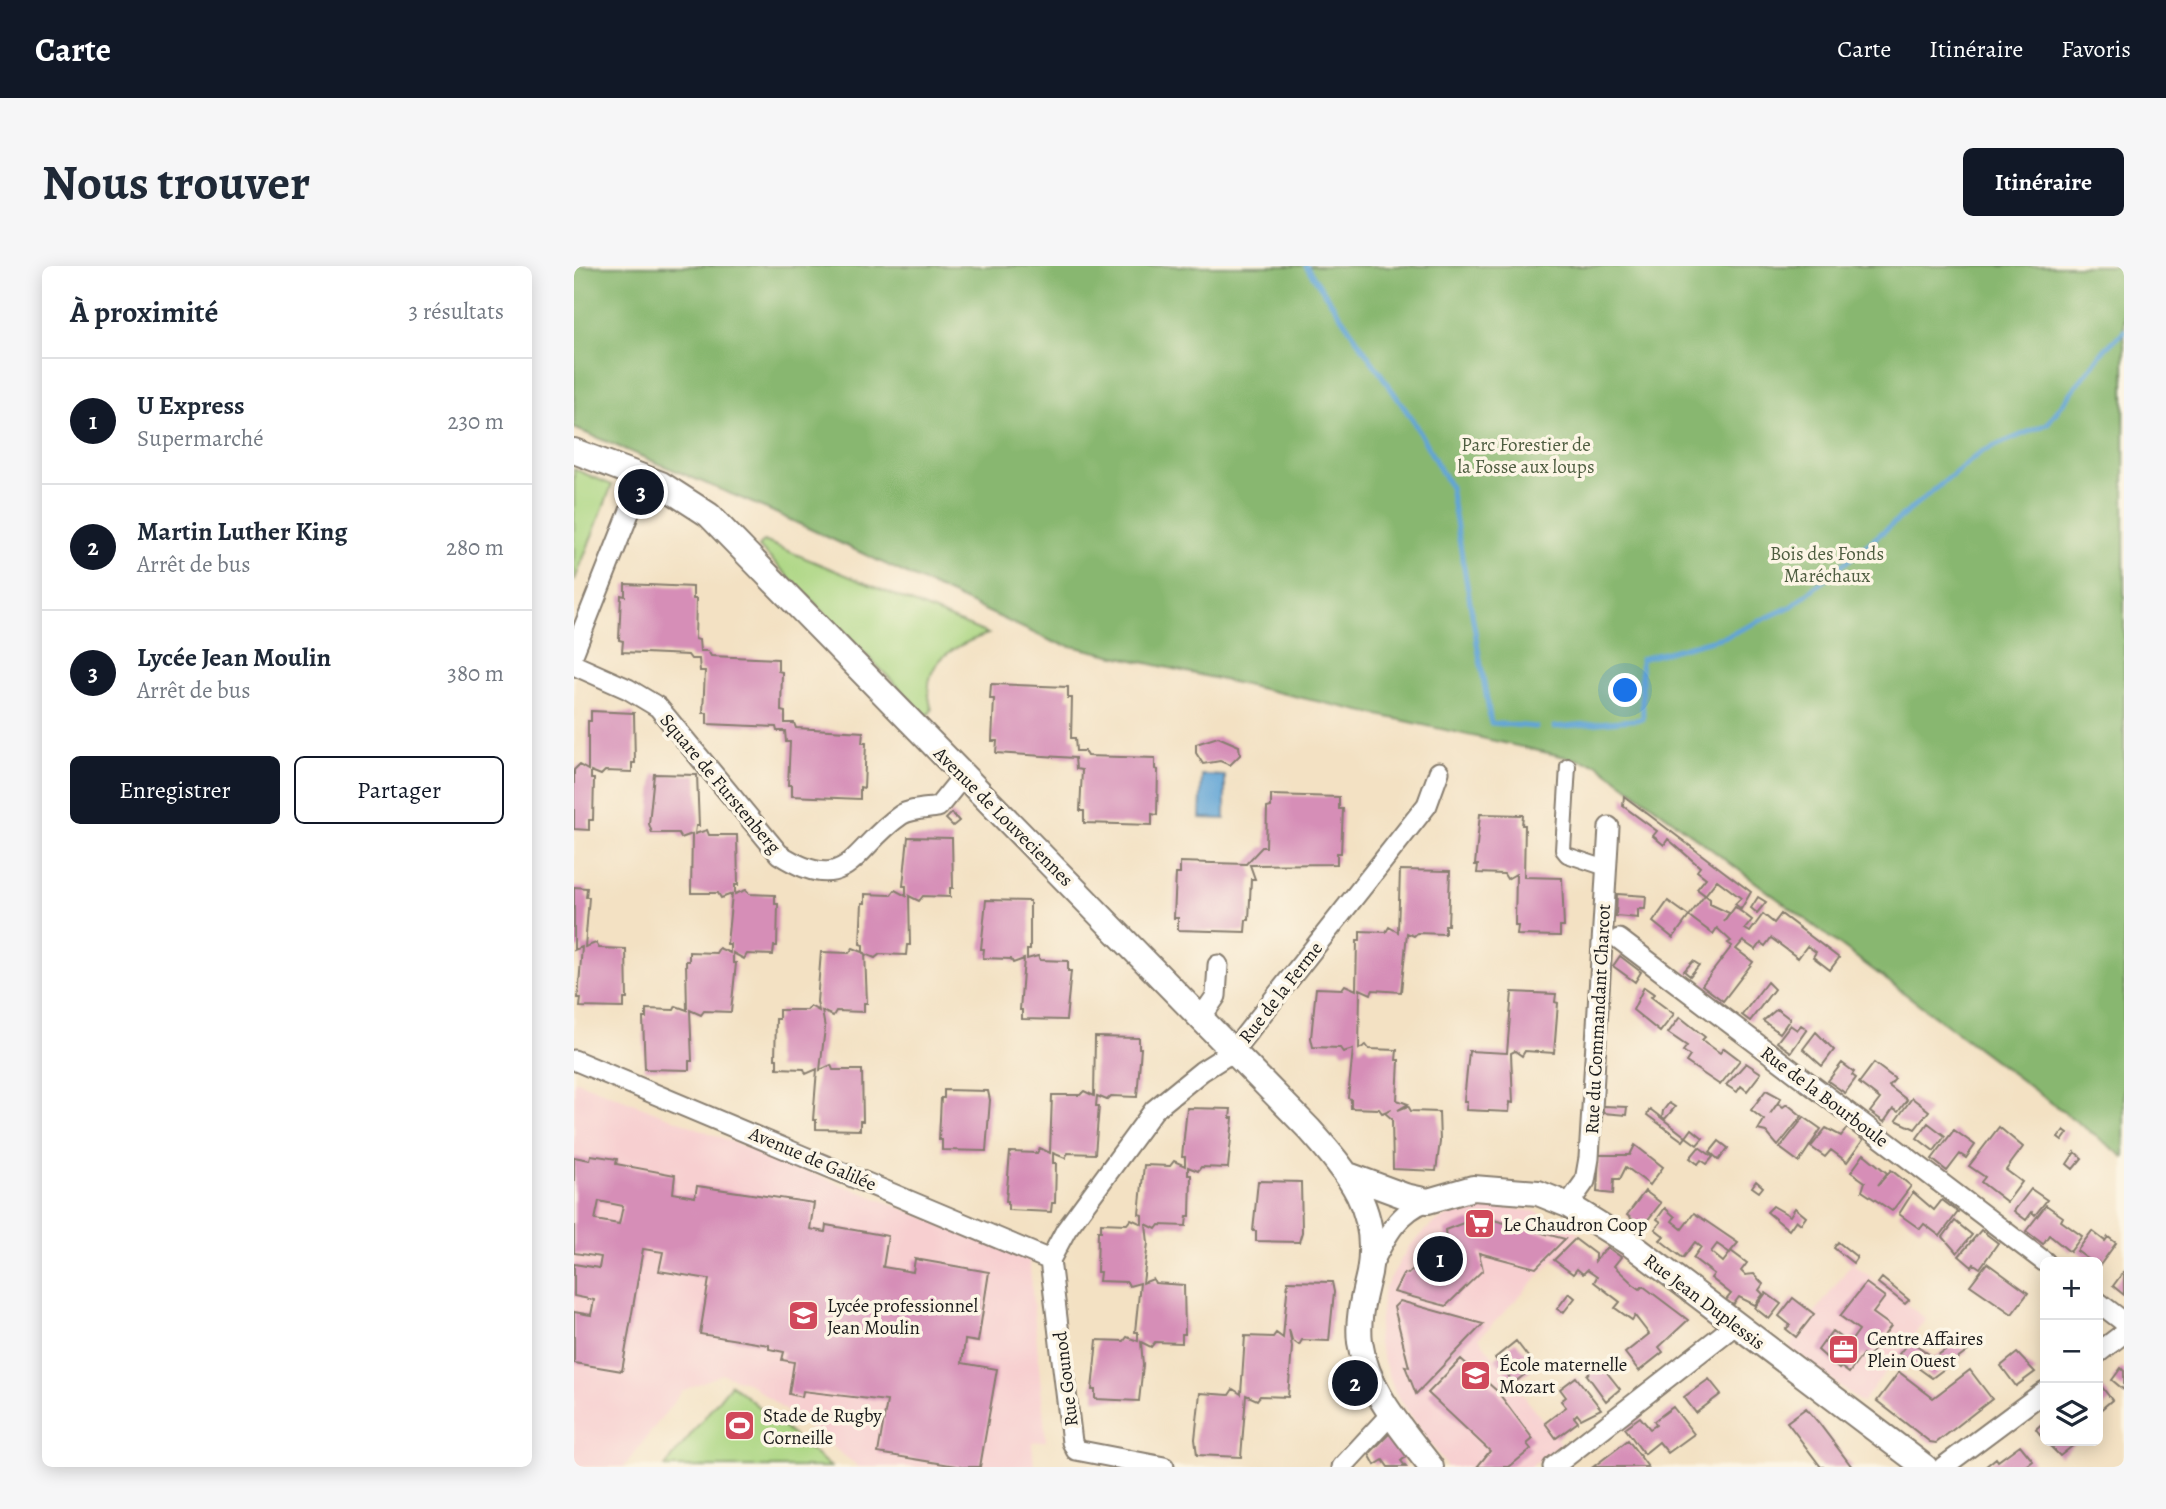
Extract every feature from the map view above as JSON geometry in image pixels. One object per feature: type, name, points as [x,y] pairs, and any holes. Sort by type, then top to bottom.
[{"type":"street","name":"Avenue de Louveciennes","points":[[574,451],[642,476],[687,499],[709,515],[1310,1130],[1351,1176],[1372,1235],[1369,1272],[1361,1302],[1361,1343],[1371,1379],[1391,1414],[1431,1467]]},
{"type":"street","points":[[574,652],[633,503]]},
{"type":"street","name":"Square de Furstenberg","points":[[574,665],[628,689],[657,707],[779,854],[799,867],[822,873],[842,869],[903,813],[937,807],[964,775]]},
{"type":"street","points":[[1568,766],[1563,850],[1567,855],[1606,868]]},
{"type":"street","name":"Rue de la Ferme","points":[[1050,1260],[1066,1230],[1154,1110],[1202,1071],[1232,1052],[1427,805],[1439,772]]},
{"type":"street","name":"Rue du Commandant Charcot","points":[[1567,1205],[1585,1181],[1589,1158],[1611,939],[1606,868],[1609,827]]},
{"type":"street","name":"Rue de la Bourboule","points":[[1611,939],[2040,1258]]},
{"type":"street","points":[[1199,1019],[1216,996],[1218,965]]},
{"type":"street","name":"Avenue de Galilée","points":[[574,1060],[1050,1260]]},
{"type":"street","name":"Avenue de Louveciennes","points":[[1351,1176],[1405,1196],[1428,1200]]},
{"type":"street","name":"Rue Jean Duplessis","points":[[1369,1272],[1403,1214],[1428,1200],[1473,1188],[1538,1193],[1567,1205],[1629,1243],[1925,1467]]},
{"type":"street","name":"Rue Gounod","points":[[1050,1260],[1072,1442],[1076,1450],[1164,1467]]},
{"type":"street","points":[[2103,1306],[2124,1322]]},
{"type":"street","points":[[1553,1467],[1735,1325]]},
{"type":"street","points":[[2103,1349],[2124,1333]]},
{"type":"street","points":[[1943,1467],[2040,1395]]},
{"type":"street","points":[[1342,1467],[1391,1414]]},
{"type":"shaded area","name":"Lycée professionnel Jean Moulin","points":[[574,1080],[1029,1258],[1046,1441],[1032,1442],[1034,1467],[859,1467],[749,1383],[722,1374],[682,1391],[624,1467],[574,1467]]},
{"type":"shaded area","points":[[1487,1206],[1535,1211],[1580,1233],[1479,1338],[1561,1444],[1530,1467],[1447,1467],[1395,1393],[1377,1341],[1384,1289],[1409,1246],[1433,1224],[1452,1213]]},
{"type":"shaded area","points":[[1852,1263],[1926,1319],[1862,1403],[1789,1348]]},
{"type":"green space","name":"Bois des Fonds Maréchaux","points":[[574,266],[2124,266],[2124,1157],[1597,764],[1053,642],[769,510],[574,428]]},
{"type":"green space","points":[[574,469],[612,485],[574,582]]},
{"type":"green space","points":[[764,541],[988,634],[961,645],[940,660],[929,681],[932,710],[927,716],[759,547]]},
{"type":"green space","name":"Stade de Rugby Corneille","points":[[731,1384],[831,1467],[665,1467]]},
{"type":"water","points":[[1202,775],[1225,776],[1225,819],[1200,818]]},
{"type":"building","points":[[625,584],[693,587],[693,599],[696,599],[695,639],[699,640],[700,651],[708,651],[711,656],[778,659],[778,671],[782,672],[781,711],[785,712],[785,723],[794,723],[796,728],[863,732],[862,743],[866,743],[864,788],[860,787],[860,799],[792,796],[792,785],[788,785],[790,742],[786,742],[785,731],[777,731],[776,727],[707,724],[707,713],[703,713],[705,671],[700,671],[699,659],[691,659],[688,655],[622,652],[623,641],[619,640],[621,595],[625,596]]},
{"type":"building","points":[[991,684],[1068,687],[1068,698],[1072,698],[1071,738],[1075,738],[1076,751],[1084,751],[1087,756],[1155,758],[1155,769],[1158,770],[1157,815],[1152,814],[1152,825],[1084,823],[1084,811],[1080,811],[1082,770],[1076,769],[1075,758],[996,753],[997,741],[992,741],[994,699],[990,699]]},
{"type":"building","points":[[591,711],[634,713],[635,763],[632,763],[632,772],[605,771],[601,775],[591,771],[591,779],[594,779],[593,820],[589,820],[589,830],[574,829],[574,770],[579,765],[588,770],[588,721],[591,721]]},
{"type":"building","points":[[1218,737],[1239,746],[1240,755],[1230,765],[1220,761],[1203,764],[1196,753],[1196,744]]},
{"type":"building","points":[[654,774],[697,775],[699,826],[696,826],[695,834],[707,830],[709,835],[737,835],[738,885],[735,885],[735,894],[746,890],[749,894],[775,895],[775,904],[778,904],[777,946],[774,946],[773,955],[747,954],[744,959],[733,953],[733,963],[736,963],[731,1012],[704,1011],[701,1015],[690,1010],[692,1061],[689,1061],[689,1070],[645,1069],[643,1018],[646,1018],[646,1009],[674,1010],[676,1006],[687,1010],[686,961],[689,961],[689,952],[716,953],[719,948],[730,953],[730,944],[727,944],[732,894],[721,898],[718,893],[691,893],[692,834],[681,838],[678,833],[652,833],[649,824]]},
{"type":"building","points":[[1271,795],[1339,797],[1339,809],[1343,809],[1341,853],[1337,853],[1337,864],[1250,865],[1255,879],[1251,879],[1249,920],[1246,920],[1245,932],[1178,930],[1178,918],[1174,918],[1176,874],[1180,874],[1180,862],[1246,864],[1262,847],[1266,847],[1267,808],[1271,807]]},
{"type":"building","points":[[1624,796],[1751,892],[1741,909],[1735,904],[1741,898],[1717,880],[1705,895],[1697,889],[1706,878],[1697,871],[1700,867],[1668,839],[1664,845],[1653,836],[1657,831],[1623,806]]},
{"type":"building","points":[[952,813],[959,821],[953,826],[946,819]]},
{"type":"building","points":[[1480,814],[1523,815],[1524,877],[1562,878],[1564,927],[1560,927],[1560,936],[1517,935],[1516,874],[1507,879],[1504,874],[1477,873],[1478,865],[1475,865]]},
{"type":"building","points":[[908,837],[952,838],[953,888],[950,888],[950,897],[923,896],[919,901],[909,896],[910,945],[907,945],[906,955],[880,954],[875,958],[863,953],[863,945],[860,944],[862,903],[865,903],[865,894],[891,895],[895,890],[906,896],[906,886],[903,886]]},
{"type":"building","points":[[1400,870],[1450,871],[1448,925],[1445,925],[1445,934],[1417,933],[1414,936],[1407,933],[1401,992],[1373,990],[1371,994],[1360,989],[1359,1049],[1366,1045],[1369,1049],[1397,1050],[1397,1100],[1408,1104],[1398,1110],[1408,1106],[1411,1111],[1439,1112],[1440,1142],[1436,1171],[1393,1169],[1392,1119],[1385,1113],[1392,1109],[1382,1113],[1379,1109],[1351,1108],[1351,1099],[1348,1098],[1353,1049],[1343,1052],[1340,1048],[1313,1047],[1311,1038],[1316,988],[1342,989],[1345,985],[1356,990],[1357,940],[1360,940],[1360,931],[1386,932],[1389,927],[1398,932]]},
{"type":"building","points":[[574,887],[587,888],[586,897],[589,897],[585,947],[596,943],[599,948],[626,949],[627,999],[624,999],[624,1008],[580,1007],[581,998],[578,998],[582,947],[574,950]]},
{"type":"building","points":[[1617,894],[1646,896],[1645,909],[1638,909],[1638,918],[1616,916]]},
{"type":"building","points":[[1705,895],[1710,899],[1710,904],[1729,913],[1724,922],[1735,907],[1752,920],[1745,929],[1750,932],[1763,914],[1774,923],[1781,914],[1839,958],[1830,970],[1813,957],[1816,952],[1807,946],[1798,958],[1771,938],[1765,946],[1761,943],[1756,950],[1743,941],[1736,949],[1753,962],[1723,1001],[1702,985],[1732,946],[1728,943],[1731,941],[1717,928],[1713,934],[1689,916]]},
{"type":"building","points":[[1758,897],[1766,902],[1757,913],[1751,908]]},
{"type":"building","points":[[986,900],[1030,901],[1030,950],[1027,950],[1027,959],[1038,956],[1040,960],[1068,961],[1068,971],[1071,971],[1066,1020],[1022,1019],[1020,1010],[1024,959],[1013,963],[1011,959],[983,958],[984,949],[981,949]]},
{"type":"building","points":[[1668,901],[1689,916],[1673,938],[1653,922]]},
{"type":"building","points":[[853,948],[865,953],[867,1003],[864,1003],[864,1012],[836,1011],[833,1016],[822,1011],[825,1028],[820,1070],[831,1065],[833,1070],[862,1070],[863,1121],[860,1121],[860,1130],[816,1129],[816,1120],[813,1120],[817,1069],[806,1074],[804,1069],[777,1068],[776,1019],[779,1019],[779,1010],[807,1010],[810,1006],[819,1011],[817,1002],[821,952],[849,953]]},
{"type":"building","points":[[1620,956],[1641,972],[1635,982],[1613,966]]},
{"type":"building","points":[[1693,961],[1699,965],[1690,976],[1684,971]]},
{"type":"building","points":[[1767,982],[1774,989],[1750,1021],[1742,1015]]},
{"type":"building","points":[[1644,987],[1654,994],[1651,997],[1674,1014],[1660,1032],[1633,1010]]},
{"type":"building","points":[[1512,992],[1556,994],[1555,1002],[1558,1003],[1554,1053],[1525,1051],[1522,1056],[1515,1051],[1511,1053],[1513,1103],[1510,1102],[1509,1112],[1466,1110],[1467,1101],[1464,1101],[1469,1051],[1507,1053]]},
{"type":"building","points":[[1777,1009],[1790,1019],[1780,1033],[1763,1021]]},
{"type":"building","points":[[1680,1017],[1705,1037],[1702,1040],[1720,1053],[1724,1048],[1740,1060],[1720,1085],[1686,1062],[1690,1056],[1683,1051],[1687,1046],[1668,1033]]},
{"type":"building","points":[[1790,1025],[1797,1030],[1801,1025],[1807,1029],[1791,1052],[1777,1042]]},
{"type":"building","points":[[1816,1032],[1834,1050],[1822,1066],[1803,1049]]},
{"type":"building","points":[[1095,1037],[1139,1038],[1141,1048],[1137,1097],[1111,1096],[1107,1100],[1097,1096],[1096,1106],[1099,1106],[1095,1154],[1068,1153],[1065,1158],[1053,1153],[1053,1163],[1056,1163],[1055,1203],[1052,1203],[1051,1212],[1008,1210],[1006,1201],[1010,1152],[1037,1153],[1040,1148],[1050,1153],[1052,1095],[1080,1095],[1084,1091],[1094,1096]]},
{"type":"building","points":[[1746,1063],[1761,1073],[1747,1091],[1741,1086],[1737,1092],[1726,1085]]},
{"type":"building","points":[[1842,1063],[1854,1072],[1852,1075],[1856,1078],[1845,1093],[1828,1081]]},
{"type":"building","points":[[1874,1063],[1895,1079],[1889,1086],[1907,1100],[1898,1112],[1893,1109],[1884,1122],[1870,1112],[1880,1099],[1859,1083]]},
{"type":"building","points":[[944,1090],[988,1091],[990,1100],[986,1151],[942,1150],[942,1140],[939,1140],[941,1098],[944,1098]]},
{"type":"building","points":[[1766,1090],[1781,1098],[1770,1114],[1778,1103],[1783,1107],[1787,1104],[1802,1116],[1778,1146],[1766,1132],[1758,1130],[1764,1120],[1751,1110]]},
{"type":"building","points":[[1912,1098],[1929,1111],[1915,1129],[1896,1120]]},
{"type":"building","points":[[1669,1103],[1675,1107],[1665,1119],[1662,1117],[1663,1111]]},
{"type":"building","points":[[1603,1106],[1627,1107],[1626,1115],[1603,1113]]},
{"type":"building","points":[[1187,1108],[1231,1109],[1230,1118],[1233,1118],[1228,1168],[1201,1167],[1198,1171],[1188,1167],[1188,1175],[1191,1175],[1190,1216],[1187,1216],[1186,1226],[1159,1225],[1156,1229],[1146,1224],[1148,1243],[1143,1283],[1153,1279],[1155,1283],[1184,1285],[1185,1334],[1182,1334],[1182,1343],[1155,1342],[1151,1347],[1141,1342],[1143,1365],[1139,1401],[1095,1399],[1095,1390],[1092,1390],[1097,1340],[1124,1341],[1127,1337],[1138,1341],[1138,1332],[1135,1332],[1140,1283],[1129,1286],[1127,1282],[1099,1281],[1098,1231],[1101,1231],[1101,1223],[1127,1224],[1131,1219],[1142,1224],[1142,1215],[1139,1214],[1144,1165],[1170,1166],[1174,1161],[1185,1166],[1185,1157],[1182,1157]]},
{"type":"building","points":[[1650,1109],[1686,1137],[1683,1141],[1647,1115]]},
{"type":"building","points":[[1804,1117],[1821,1129],[1799,1162],[1780,1148]]},
{"type":"building","points":[[1928,1123],[1945,1136],[1934,1151],[1917,1138]]},
{"type":"building","points":[[1999,1127],[2023,1147],[2006,1170],[2022,1182],[2007,1202],[1981,1182],[1985,1177],[1969,1166]]},
{"type":"building","points":[[1826,1128],[1841,1136],[1847,1128],[1863,1140],[1847,1162],[1831,1150],[1825,1157],[1811,1147]]},
{"type":"building","points":[[1692,1129],[1703,1138],[1697,1145],[1686,1137]]},
{"type":"building","points":[[1954,1130],[1975,1145],[1966,1158],[1960,1154],[1947,1171],[1932,1159]]},
{"type":"building","points":[[2064,1130],[2068,1133],[2062,1141],[2058,1138]]},
{"type":"building","points":[[1719,1141],[1728,1148],[1719,1160],[1710,1152]]},
{"type":"building","points":[[1635,1145],[1663,1167],[1650,1185],[1626,1167],[1620,1179],[1614,1179],[1613,1194],[1597,1192],[1599,1155],[1630,1155]]},
{"type":"building","points":[[1699,1147],[1713,1157],[1707,1164],[1701,1160],[1698,1164],[1690,1158]]},
{"type":"building","points":[[2075,1152],[2082,1158],[2073,1169],[2067,1164]]},
{"type":"building","points":[[1864,1154],[1887,1173],[1878,1185],[1891,1170],[1911,1186],[1892,1211],[1862,1191],[1865,1182],[1851,1172]]},
{"type":"building","points":[[591,1155],[617,1159],[616,1164],[675,1175],[673,1193],[695,1197],[697,1186],[814,1203],[810,1229],[825,1232],[826,1225],[888,1236],[883,1267],[913,1272],[915,1259],[989,1272],[978,1342],[965,1340],[962,1363],[997,1369],[980,1467],[962,1467],[878,1453],[887,1401],[803,1391],[802,1397],[789,1394],[794,1362],[782,1360],[784,1352],[769,1349],[769,1345],[700,1334],[709,1279],[659,1271],[663,1252],[643,1249],[622,1371],[574,1363],[574,1312],[591,1315],[594,1300],[574,1296],[574,1264],[599,1268],[601,1257],[574,1253],[574,1157],[590,1160]],"holes":[[[599,1201],[623,1206],[619,1224],[595,1220]]]},
{"type":"building","points":[[1258,1181],[1301,1182],[1302,1232],[1299,1242],[1256,1241],[1256,1231],[1253,1231]]},
{"type":"building","points":[[1756,1181],[1763,1187],[1759,1192],[1752,1187]]},
{"type":"building","points":[[2031,1189],[2047,1200],[2035,1215],[2032,1212],[2026,1220],[2014,1211]]},
{"type":"building","points":[[1645,1191],[1661,1203],[1642,1227],[1627,1215]]},
{"type":"building","points":[[1913,1192],[1934,1210],[1942,1200],[1958,1212],[1940,1236],[1924,1224],[1920,1229],[1899,1214]]},
{"type":"building","points":[[2046,1205],[2063,1217],[2061,1221],[2082,1236],[2070,1252],[2049,1235],[2043,1244],[2026,1231]]},
{"type":"building","points":[[1773,1206],[1790,1216],[1795,1208],[1806,1217],[1801,1224],[1796,1220],[1789,1230],[1767,1212]]},
{"type":"building","points":[[1665,1208],[1675,1217],[1672,1221],[1682,1229],[1694,1213],[1738,1243],[1731,1251],[1747,1263],[1741,1271],[1745,1275],[1754,1274],[1763,1284],[1759,1290],[1763,1294],[1755,1305],[1739,1297],[1733,1305],[1726,1300],[1731,1294],[1711,1278],[1714,1274],[1693,1258],[1701,1247],[1695,1242],[1683,1258],[1660,1240],[1664,1236],[1655,1229],[1661,1222],[1657,1219]],"holes":[[[1717,1244],[1730,1253],[1723,1262],[1711,1252]]]},
{"type":"building","points":[[1482,1217],[1565,1239],[1536,1268],[1479,1253],[1483,1270],[1446,1306],[1394,1292],[1404,1273],[1408,1274],[1446,1238],[1445,1230],[1471,1220],[1472,1225]]},
{"type":"building","points":[[1955,1221],[1972,1235],[1957,1253],[1943,1237]]},
{"type":"building","points":[[1981,1230],[1998,1243],[1980,1268],[1974,1264],[1972,1267],[1959,1256]]},
{"type":"building","points":[[2092,1231],[2105,1241],[2108,1237],[2116,1243],[2103,1261],[2103,1257],[2085,1257],[2077,1251]]},
{"type":"building","points":[[1575,1239],[1595,1254],[1595,1261],[1607,1247],[1621,1257],[1614,1266],[1633,1284],[1640,1289],[1643,1286],[1688,1320],[1659,1347],[1663,1352],[1639,1371],[1625,1353],[1649,1334],[1635,1316],[1632,1320],[1615,1308],[1620,1302],[1594,1282],[1597,1277],[1587,1270],[1583,1274],[1577,1269],[1573,1274],[1554,1260]]},
{"type":"building","points":[[1838,1242],[1857,1257],[1853,1263],[1834,1248]]},
{"type":"building","points":[[1987,1263],[2028,1293],[2012,1314],[1970,1285]]},
{"type":"building","points":[[2124,1271],[2124,1295],[2113,1286]]},
{"type":"building","points":[[1882,1278],[1909,1300],[1905,1304],[1878,1283]]},
{"type":"building","points":[[1288,1281],[1332,1282],[1334,1292],[1329,1341],[1302,1340],[1299,1345],[1292,1340],[1289,1329],[1292,1347],[1288,1397],[1260,1396],[1257,1400],[1246,1395],[1241,1457],[1197,1455],[1195,1439],[1200,1393],[1229,1395],[1233,1389],[1241,1394],[1245,1336],[1273,1337],[1276,1333],[1283,1338]]},
{"type":"building","points":[[1866,1283],[1885,1297],[1873,1313],[1891,1326],[1868,1357],[1863,1354],[1849,1373],[1841,1367],[1839,1369],[1818,1350],[1832,1331],[1849,1344],[1859,1330],[1840,1316]]},
{"type":"building","points":[[1569,1293],[1575,1298],[1563,1313],[1557,1309]]},
{"type":"building","points":[[1766,1293],[1781,1304],[1769,1319],[1755,1308]]},
{"type":"building","points":[[1793,1298],[1814,1314],[1796,1337],[1786,1329],[1790,1325],[1779,1316]]},
{"type":"building","points":[[1400,1301],[1483,1324],[1416,1394],[1405,1366],[1409,1367],[1394,1307]]},
{"type":"building","points":[[1910,1340],[1934,1358],[1956,1342],[1968,1351],[1932,1378],[1899,1354]]},
{"type":"building","points":[[1516,1341],[1535,1366],[1514,1383],[1495,1358]]},
{"type":"building","points":[[2017,1353],[2035,1372],[2016,1386],[2001,1366]]},
{"type":"building","points":[[1461,1359],[1497,1391],[1533,1439],[1527,1444],[1531,1449],[1509,1467],[1477,1467],[1490,1451],[1428,1393]]},
{"type":"building","points":[[1598,1361],[1620,1389],[1606,1401],[1587,1375]]},
{"type":"building","points":[[2121,1368],[2124,1371],[2124,1390],[2112,1380]]},
{"type":"building","points":[[1970,1370],[1992,1399],[1936,1443],[1930,1442],[1877,1401],[1899,1372],[1933,1398]]},
{"type":"building","points":[[1576,1377],[1601,1409],[1581,1419],[1577,1414],[1574,1417],[1578,1422],[1556,1438],[1545,1423],[1566,1407],[1561,1401],[1566,1397],[1560,1389]]},
{"type":"building","points":[[1709,1379],[1721,1394],[1696,1413],[1684,1397]]},
{"type":"building","points":[[2103,1388],[2112,1400],[2103,1408]]},
{"type":"building","points":[[1673,1407],[1694,1434],[1668,1453],[1659,1442],[1644,1454],[1625,1428],[1640,1417],[1650,1429],[1656,1425],[1654,1421]]},
{"type":"building","points":[[1806,1408],[1852,1467],[1821,1467],[1787,1422]]},
{"type":"building","points":[[1390,1433],[1407,1456],[1401,1461],[1406,1467],[1388,1467],[1383,1460],[1375,1465],[1369,1454]]},
{"type":"building","points":[[1628,1440],[1648,1467],[1593,1467],[1618,1448]]},
{"type":"building","points":[[2020,1445],[2033,1461],[2025,1467],[1985,1467],[1996,1458],[1998,1461]]},
{"type":"building","points":[[2050,1446],[2072,1446],[2060,1456]]},
{"type":"waterway","points":[[1306,266],[1412,419],[1450,487],[1491,723],[1536,727]]},
{"type":"waterway","points":[[1554,727],[1643,719],[1641,659],[1727,636],[1792,606],[1981,452],[2047,424],[2105,349],[2124,331]]},
{"type":"place","name":"Lycée Jean Moulin","points":[[641,492]]},
{"type":"place","name":"Le Chaudron Coop","points":[[1480,1224]]},
{"type":"place","name":"U Express","points":[[1440,1259]]},
{"type":"place","name":"Lycée professionnel Jean Moulin","points":[[804,1316]]},
{"type":"place","name":"Centre Affaires Plein Ouest","points":[[1844,1349]]},
{"type":"place","name":"École maternelle Mozart","points":[[1476,1375]]},
{"type":"place","name":"Martin Luther King","points":[[1355,1383]]},
{"type":"place","name":"Stade de Rugby Corneille","points":[[740,1426]]},
{"type":"park label","name":"Parc Forestier de la Fosse aux loups","points":[[1526,455]]}]
